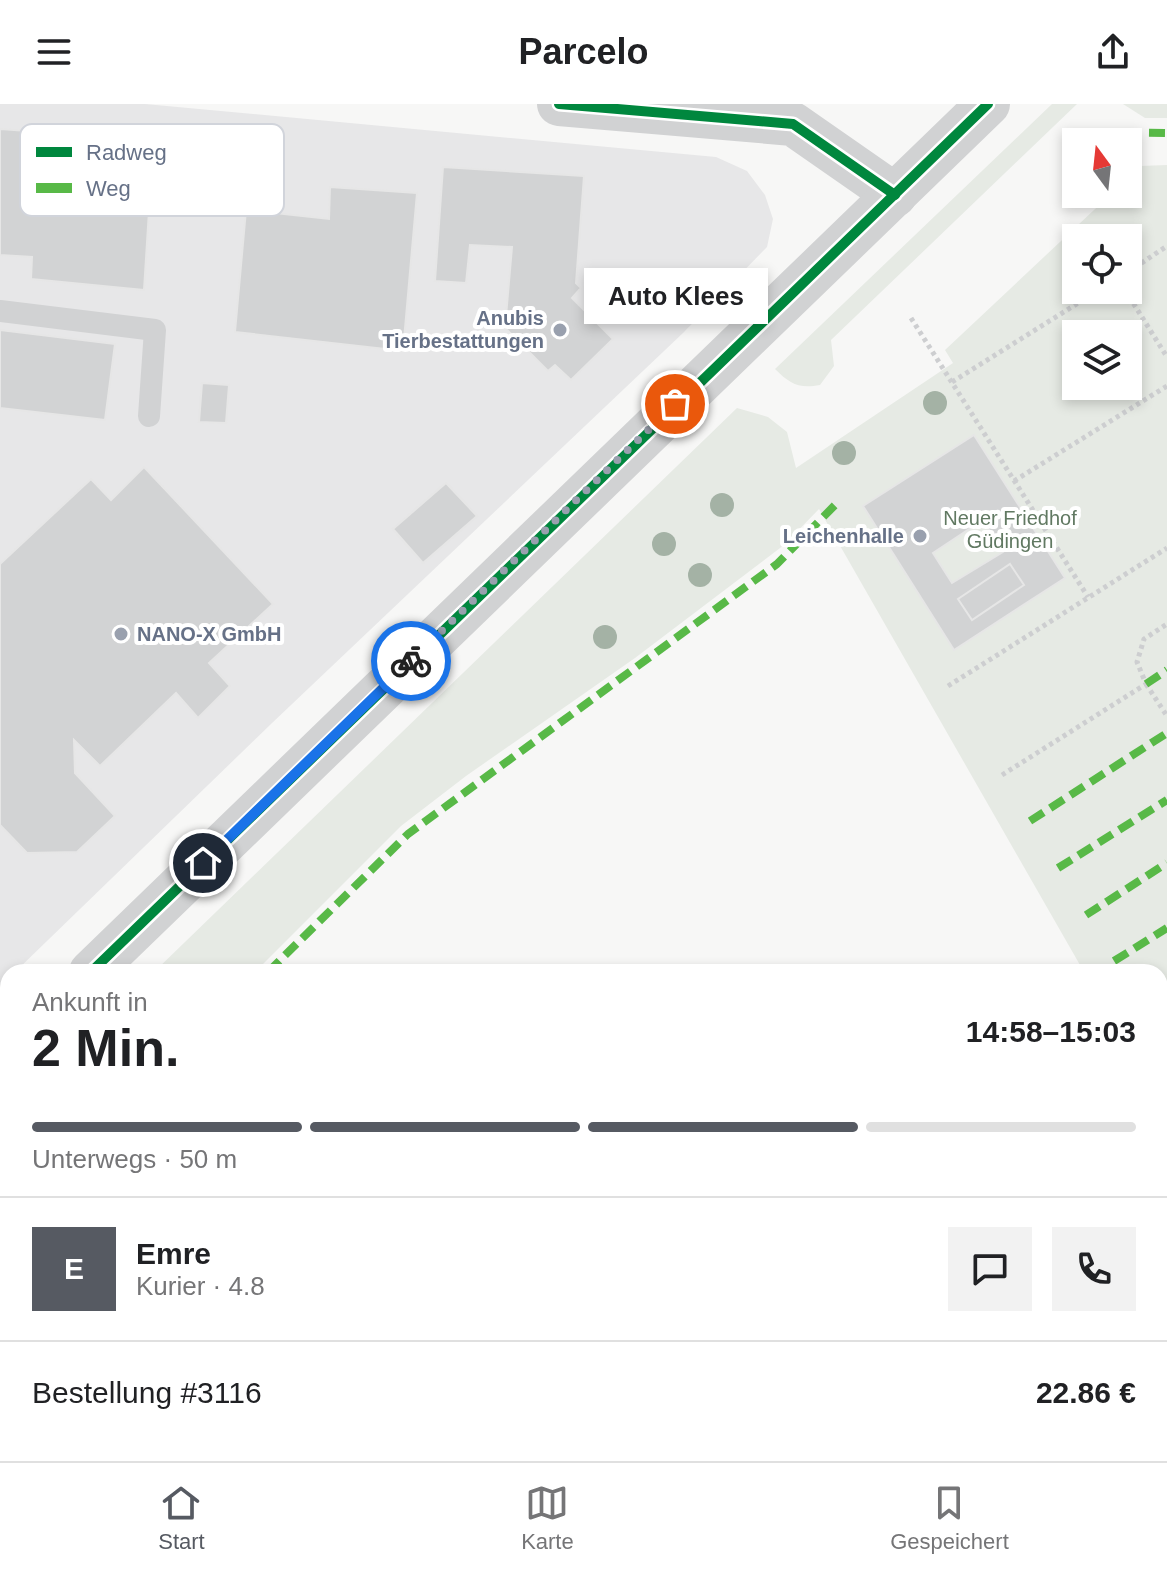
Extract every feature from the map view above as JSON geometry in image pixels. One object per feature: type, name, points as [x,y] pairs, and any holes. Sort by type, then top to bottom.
[{"type":"street","points":[[559,104],[793,124],[895,195]]},
{"type":"street","points":[[99,964],[988,104]]},
{"type":"lane","points":[[0,311],[155,330],[149,416]]},
{"type":"path","points":[[1142,263],[1167,246]]},
{"type":"path","points":[[952,382],[1077,304]]},
{"type":"path","points":[[1134,304],[1167,357]]},
{"type":"path","points":[[911,318],[1088,597]]},
{"type":"path","points":[[1014,481],[1167,386]]},
{"type":"path","points":[[948,686],[1167,548]]},
{"type":"path","points":[[1167,624],[1144,639],[1137,662],[1146,684],[1167,716]]},
{"type":"path","points":[[1002,775],[1146,684]]},
{"type":"shaded area","points":[[0,104],[145,104],[716,157],[747,171],[765,195],[773,219],[767,247],[683,333],[23,964],[0,964]]},
{"type":"green space","points":[[1052,104],[1077,104],[831,340],[834,366],[820,385],[795,384],[775,369]]},
{"type":"green space","points":[[1123,104],[1167,104],[1167,118],[1145,118]]},
{"type":"green space","name":"Neuer Friedhof Güdingen","points":[[1167,165],[1167,964],[1079,964],[819,509],[784,545],[635,658],[466,776],[401,826],[263,964],[162,964],[737,408],[768,417],[787,432],[796,468],[953,363],[945,350],[1062,240],[1062,304],[1142,304],[1142,224],[1079,224],[1096,208],[1142,208],[1142,166]]},
{"type":"building","points":[[0,129],[20,130],[20,216],[149,216],[144,290],[31,279],[32,257],[0,255]]},
{"type":"building","points":[[443,167],[584,176],[576,283],[581,288],[572,298],[613,339],[571,380],[555,365],[548,371],[505,328],[512,247],[470,245],[466,283],[435,281]]},
{"type":"building","points":[[330,187],[417,193],[403,351],[235,332],[245,216],[284,214],[329,219]]},
{"type":"building","points":[[0,330],[115,344],[105,420],[0,408]]},
{"type":"building","points":[[202,383],[229,385],[226,423],[199,422]]},
{"type":"building","name":"Leichenhalle","points":[[974,435],[1065,578],[954,650],[863,506]],"holes":[[[983,520],[1003,552],[952,583],[933,553]]]},
{"type":"building","name":"NANO-X GmbH","points":[[144,467],[273,604],[209,663],[230,686],[198,718],[176,693],[100,766],[74,740],[75,773],[115,816],[77,852],[27,853],[0,825],[0,564],[91,479],[111,500]]},
{"type":"building","points":[[446,483],[477,516],[423,563],[393,529]]},
{"type":"building","points":[[1010,564],[1024,585],[972,620],[958,599]]},
{"type":"marked path","points":[[1142,133],[1167,133]]},
{"type":"marked path","points":[[276,964],[408,834],[777,564],[838,502]]},
{"type":"marked path","points":[[1146,684],[1167,670]]},
{"type":"marked path","points":[[1030,821],[1167,733]]},
{"type":"marked path","points":[[1058,868],[1167,800]]},
{"type":"marked path","points":[[1086,915],[1167,863]]},
{"type":"marked path","points":[[1114,961],[1167,928]]},
{"type":"cycle path","points":[[559,104],[793,124],[895,195]]},
{"type":"cycle path","points":[[99,964],[988,104]]},
{"type":"way so far","points":[[411,661],[675,404]]},
{"type":"place","name":"Anubis Tierbestattungen","points":[[560,330]]},
{"type":"place","name":"Auto Klees","points":[[675,404]]},
{"type":"place","name":"Leichenhalle","points":[[920,536]]},
{"type":"place","name":"NANO-X GmbH","points":[[121,634]]},
{"type":"route","points":[[203,863],[411,661]]}]
